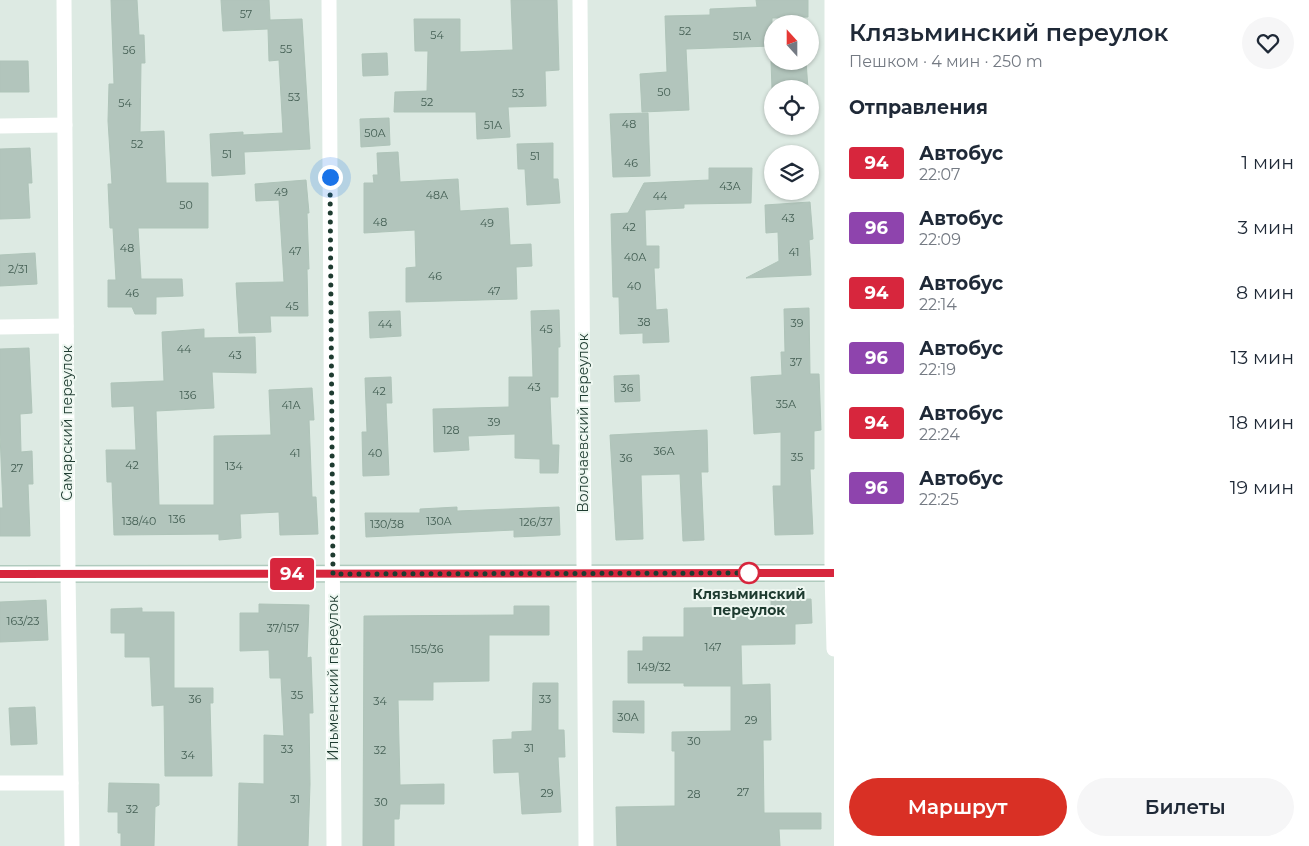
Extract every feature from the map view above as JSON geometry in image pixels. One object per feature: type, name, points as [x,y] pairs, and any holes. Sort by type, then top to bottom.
[{"type":"street","name":"Самарский переулок","points":[[64,0],[72,846]]},
{"type":"street","name":"Ильменский переулок","points":[[329,0],[334,846]]},
{"type":"street","name":"Волочаевский переулок","points":[[580,0],[586,846]]},
{"type":"street","points":[[832,0],[834,649]]},
{"type":"street","points":[[0,126],[64,125]]},
{"type":"street","points":[[0,327],[66,326]]},
{"type":"street","points":[[0,574],[833,573]]},
{"type":"street","points":[[0,783],[71,783]]},
{"type":"building","points":[[111,0],[137,0],[139,35],[144,35],[145,63],[141,63],[140,132],[164,131],[166,183],[208,183],[208,228],[138,228],[141,279],[182,279],[183,296],[156,297],[156,314],[135,314],[132,307],[108,307],[108,280],[116,280],[113,228],[110,228],[108,184],[112,184],[108,121],[109,84],[114,84]]},
{"type":"building","points":[[221,0],[269,0],[270,20],[302,19],[310,149],[244,152],[245,174],[212,176],[210,134],[243,132],[243,135],[283,133],[279,60],[269,61],[268,29],[223,31]]},
{"type":"building","points":[[511,0],[557,0],[559,70],[545,71],[546,106],[508,107],[510,137],[477,139],[476,112],[394,112],[395,92],[427,91],[428,51],[415,51],[414,19],[460,19],[460,52],[513,50]]},
{"type":"building","points":[[756,0],[808,0],[808,15],[764,15],[764,46],[686,49],[689,110],[642,112],[640,74],[667,72],[665,16],[710,15],[710,9],[757,7]]},
{"type":"building","points":[[387,53],[388,75],[363,76],[362,54]]},
{"type":"building","points":[[0,61],[28,61],[29,92],[0,92]]},
{"type":"building","points":[[771,70],[807,70],[807,80],[772,80]]},
{"type":"building","points":[[648,113],[650,176],[613,177],[610,114]]},
{"type":"building","points":[[389,118],[390,145],[361,147],[360,119]]},
{"type":"building","points":[[553,143],[553,179],[558,179],[560,203],[527,205],[525,169],[518,169],[517,144]]},
{"type":"building","points":[[30,148],[32,183],[28,183],[30,218],[0,219],[0,149]]},
{"type":"building","points":[[398,152],[400,182],[458,179],[460,211],[508,208],[510,245],[531,244],[532,266],[516,267],[517,299],[406,302],[406,268],[416,267],[415,230],[364,233],[364,183],[374,183],[373,175],[378,175],[377,153]]},
{"type":"building","points":[[709,168],[752,168],[751,203],[684,204],[684,208],[645,210],[646,246],[659,246],[659,268],[654,268],[656,310],[667,309],[669,342],[643,343],[643,333],[620,334],[619,297],[613,297],[611,214],[628,213],[644,183],[709,180]]},
{"type":"building","points":[[306,180],[309,213],[307,213],[308,316],[270,316],[271,332],[239,333],[236,283],[284,282],[279,200],[256,201],[255,184]]},
{"type":"building","points":[[810,202],[813,239],[809,240],[811,275],[746,278],[779,261],[778,232],[766,233],[765,205]]},
{"type":"building","points":[[35,253],[37,284],[0,286],[0,255]]},
{"type":"building","points":[[809,308],[810,374],[819,374],[821,430],[814,431],[814,469],[810,469],[813,534],[775,535],[773,486],[781,486],[781,432],[754,434],[751,377],[782,375],[781,352],[785,352],[784,309]]},
{"type":"building","points":[[559,310],[558,397],[550,397],[552,445],[559,445],[558,473],[540,473],[540,459],[515,458],[515,434],[468,436],[469,450],[434,452],[433,409],[509,407],[509,377],[533,377],[531,311]]},
{"type":"building","points":[[400,311],[401,336],[370,338],[369,312]]},
{"type":"building","points":[[204,329],[204,338],[255,337],[256,373],[212,372],[214,408],[156,411],[159,505],[214,505],[214,436],[271,435],[269,390],[312,388],[314,420],[309,420],[312,497],[316,497],[318,534],[280,535],[279,512],[240,514],[241,538],[219,540],[219,534],[114,535],[112,482],[107,482],[106,450],[136,450],[134,406],[112,407],[111,383],[164,381],[162,332]]},
{"type":"building","points":[[29,348],[32,413],[20,414],[21,452],[32,451],[33,484],[28,484],[30,536],[0,536],[0,508],[3,508],[0,434],[0,349]]},
{"type":"building","points":[[639,375],[640,401],[615,402],[614,376]]},
{"type":"building","points":[[391,377],[392,403],[386,403],[389,475],[363,476],[362,432],[367,432],[365,378]]},
{"type":"building","points":[[707,430],[708,472],[701,472],[704,540],[683,541],[680,474],[641,475],[643,539],[616,540],[610,435]]},
{"type":"building","points":[[457,507],[457,511],[559,507],[560,535],[514,537],[514,530],[366,537],[365,513],[420,513],[420,509]]},
{"type":"building","points":[[811,599],[812,623],[795,624],[795,644],[741,645],[742,685],[770,684],[771,740],[763,740],[764,813],[821,813],[821,829],[779,829],[780,846],[617,846],[616,807],[675,806],[675,751],[672,751],[672,732],[731,731],[731,686],[684,686],[684,683],[628,683],[628,651],[643,651],[643,637],[684,637],[684,608],[771,607],[771,600]]},
{"type":"building","points":[[46,600],[48,640],[0,642],[0,602]]},
{"type":"building","points":[[259,604],[309,605],[307,658],[311,657],[313,713],[309,713],[310,784],[308,846],[238,846],[239,783],[264,784],[264,735],[284,736],[281,678],[270,678],[269,650],[240,651],[240,613],[259,613]]},
{"type":"building","points":[[514,606],[549,606],[549,635],[489,635],[489,681],[433,682],[433,700],[398,700],[400,785],[444,784],[444,804],[400,804],[399,819],[394,819],[394,846],[363,846],[364,616],[514,615]]},
{"type":"building","points":[[142,608],[142,612],[174,612],[174,688],[213,688],[213,703],[210,703],[212,776],[165,776],[164,705],[152,706],[150,657],[125,657],[125,633],[111,633],[111,609]]},
{"type":"building","points":[[533,683],[558,683],[558,730],[564,730],[565,757],[558,757],[561,812],[522,814],[519,772],[494,773],[493,740],[512,739],[512,732],[532,731]]},
{"type":"building","points":[[613,701],[644,701],[644,733],[613,732]]},
{"type":"building","points":[[35,707],[37,744],[11,745],[9,708]]},
{"type":"building","points":[[109,783],[159,784],[159,805],[155,807],[154,846],[121,846],[121,833],[118,833],[118,812],[108,812]]},
{"type":"bus line","name":"94","points":[[0,574],[834,573]]},
{"type":"place","name":"Клязьминский переулок","points":[[749,573]]},
{"type":"route","points":[[330,177],[333,574],[749,573]]}]
